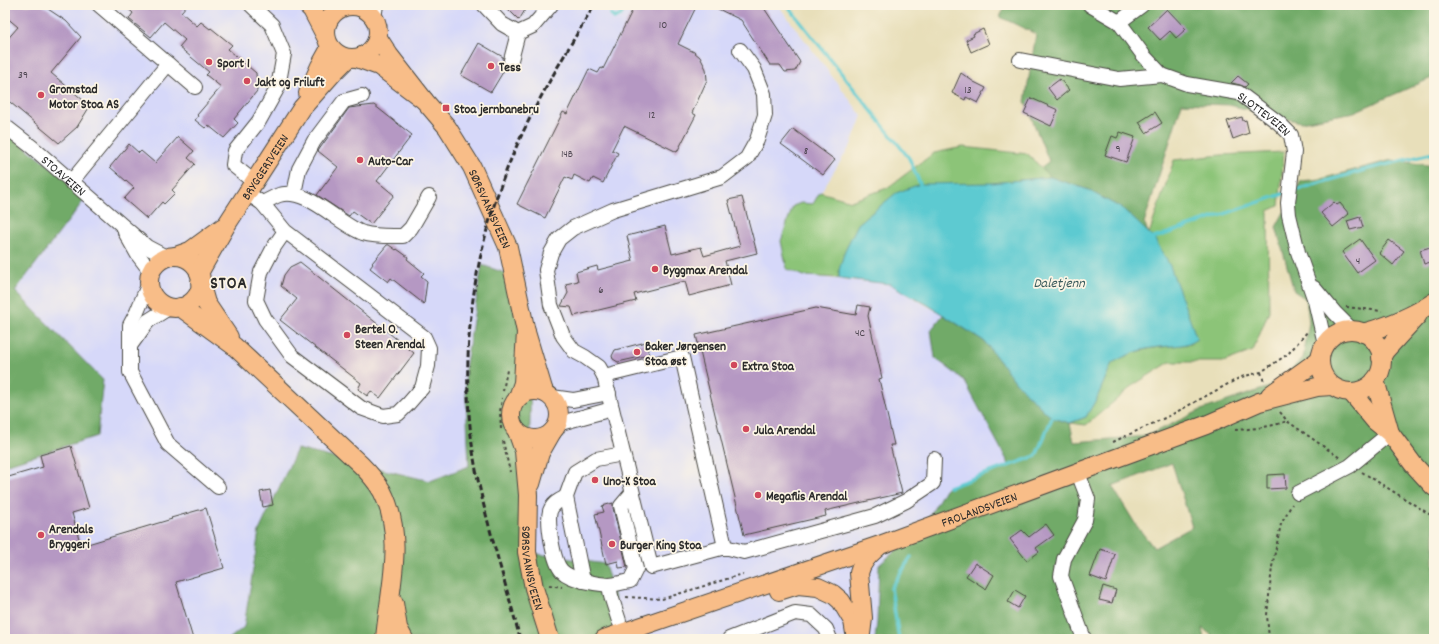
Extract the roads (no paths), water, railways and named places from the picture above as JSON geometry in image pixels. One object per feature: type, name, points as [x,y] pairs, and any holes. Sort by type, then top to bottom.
[{"type":"main road","points":[[307,5],[312,10],[328,42],[341,56],[352,58],[364,56],[370,51],[378,38],[375,12],[347,6],[336,10],[327,22],[325,30],[328,42]]},
{"type":"main road","name":"SØRSVANNSVEIEN","points":[[378,38],[388,55],[447,127],[472,167],[508,247],[526,332],[548,395]]},
{"type":"main road","name":"BRYGGERIVEIEN","points":[[302,108],[320,66],[328,42]]},
{"type":"main road","name":"BRYGGERIVEIEN","points":[[200,278],[226,224],[302,108],[333,73],[352,58]]},
{"type":"main road","name":"SØRSVANNSVEIEN","points":[[352,58],[379,66],[424,100]]},
{"type":"main road","name":"BRYGGERIVEIEN","points":[[171,256],[190,251],[226,224]]},
{"type":"main road","points":[[234,346],[206,303],[196,267],[183,257],[171,256],[154,265],[150,277],[150,291],[155,299],[162,304],[175,307],[234,346],[361,465],[373,478],[381,490],[393,523],[394,558],[392,588],[386,619],[385,639]]},
{"type":"main road","points":[[175,307],[188,304],[195,298],[199,290],[200,278]]},
{"type":"main road","points":[[1428,306],[1385,351],[1375,380],[1364,389],[1351,392],[1341,390],[1332,386],[1325,378],[1321,369],[1323,352],[1330,338],[1337,334],[1380,328],[1428,306]]},
{"type":"main road","name":"SØRSVANNSVEIEN","points":[[518,397],[523,383],[526,332]]},
{"type":"main road","points":[[1357,332],[1376,343],[1382,358]]},
{"type":"main road","name":"FROLANDSVEIEN","points":[[604,639],[880,545],[1206,425],[1262,394],[1323,352]]},
{"type":"main road","points":[[1375,380],[1390,433]]},
{"type":"main road","name":"FROLANDSVEIEN","points":[[1262,394],[1332,386]]},
{"type":"main road","points":[[530,391],[548,395],[558,410],[554,428],[546,436],[531,438],[523,436],[513,425],[511,418],[511,410],[514,403],[518,397],[530,391]]},
{"type":"main road","points":[[1351,392],[1375,421],[1390,433],[1413,464],[1434,487]]},
{"type":"main road","name":"SØRSVANNSVEIEN","points":[[528,495],[540,453],[554,428]]},
{"type":"main road","name":"SØRSVANNSVEIEN","points":[[517,431],[524,451],[528,495],[527,552],[534,588],[550,639]]},
{"type":"main road","name":"FROLANDSVEIEN","points":[[860,639],[863,618],[859,573],[860,566],[867,556],[880,545]]},
{"type":"main road","name":"FROLANDSVEIEN","points":[[722,600],[740,603],[798,585],[818,587],[833,594],[841,601],[853,621],[856,639]]},
{"type":"main road","points":[[392,588],[398,628],[404,639]]},
{"type":"street","points":[[99,5],[196,87]]},
{"type":"street","points":[[251,5],[272,25],[284,54],[278,87],[259,120],[235,150],[233,165],[285,231],[424,337],[429,348],[428,366],[422,388],[398,414],[383,416],[361,408],[292,356],[265,319],[256,300],[261,272],[274,247],[285,231]]},
{"type":"street","points":[[484,5],[502,24],[518,33]]},
{"type":"street","points":[[518,33],[533,26],[551,5]]},
{"type":"street","name":"SLOTTEVEIEN","points":[[1090,5],[1119,22],[1144,56],[1162,75]]},
{"type":"street","points":[[1119,22],[1142,5]]},
{"type":"street","points":[[511,60],[518,33]]},
{"type":"street","points":[[740,50],[754,69],[764,94],[765,115],[757,140],[748,158],[722,177],[613,210],[574,228],[559,239],[551,253],[546,270],[552,305],[563,336],[574,351],[599,367],[604,376],[651,567],[725,548],[744,552],[875,516],[906,501],[933,483],[934,460]]},
{"type":"street","name":"SLOTTEVEIEN","points":[[1020,60],[1119,79],[1162,75],[1187,84],[1239,93],[1279,123],[1291,136],[1294,152],[1288,203],[1289,215],[1298,252],[1309,281],[1321,322],[1323,352]]},
{"type":"street","points":[[71,182],[168,64]]},
{"type":"street","points":[[294,194],[299,169],[314,142],[344,101],[362,96]]},
{"type":"street","name":"STOAVEIEN","points":[[5,126],[32,147],[147,246],[171,256]]},
{"type":"street","points":[[262,203],[280,195],[294,194],[311,201],[364,234],[378,236],[403,236],[411,228],[429,197]]},
{"type":"street","name":"STOAVEIEN","points":[[122,226],[150,277]]},
{"type":"street","points":[[150,277],[137,312],[130,324],[130,372],[168,444],[218,487]]},
{"type":"street","name":"SLOTTEVEIEN","points":[[1309,281],[1335,313],[1357,332]]},
{"type":"street","points":[[130,346],[148,321],[175,307]]},
{"type":"street","points":[[604,376],[682,357],[725,548]]},
{"type":"street","points":[[548,395],[573,400],[609,393]]},
{"type":"street","points":[[554,428],[612,409]]},
{"type":"street","points":[[1298,493],[1350,466],[1390,433]]},
{"type":"street","points":[[583,581],[566,497],[575,472],[596,459],[623,454]]},
{"type":"street","points":[[1078,473],[1088,499],[1085,520],[1074,543],[1064,559],[1061,576],[1084,639]]},
{"type":"street","points":[[566,497],[555,503],[550,510],[550,527],[555,557],[561,570],[574,578],[610,590],[630,581],[636,569],[621,506],[632,493]]},
{"type":"street","points":[[610,590],[619,621]]},
{"type":"street","points":[[728,639],[795,614],[811,616],[826,629],[830,639]]},
{"type":"water","name":"Daletjenn","points":[[1050,177],[1086,189],[1123,209],[1154,238],[1170,266],[1197,339],[1187,344],[1142,350],[1112,363],[1097,398],[1086,417],[1070,423],[1052,418],[1018,385],[984,341],[928,305],[890,284],[839,278],[839,270],[845,250],[858,224],[896,193],[920,184],[992,183]]},
{"type":"waterway","points":[[611,14],[614,18],[621,15],[626,5]]},
{"type":"waterway","points":[[787,5],[909,158],[920,184]]},
{"type":"waterway","points":[[1292,191],[1368,169],[1434,153]]},
{"type":"waterway","points":[[1154,238],[1286,193]]},
{"type":"waterway","points":[[949,487],[1036,456],[1052,418]]},
{"type":"waterway","points":[[899,639],[891,588],[911,557]]},
{"type":"railway","points":[[520,639],[480,491],[470,430],[468,349],[472,309],[478,268],[487,229],[499,190],[514,152],[562,59],[594,5]]},
{"type":"place","name":"Sport 1","points":[[209,62]]},
{"type":"place","name":"Tess","points":[[491,66]]},
{"type":"place","name":"Jakt og Friluft","points":[[247,81]]},
{"type":"place","name":"Gromstad Motor Stoa AS","points":[[41,95]]},
{"type":"place","name":"Stoa jernbanebru","points":[[446,108]]},
{"type":"place","name":"Auto-Car","points":[[360,160]]},
{"type":"place","name":"Byggmax Arendal","points":[[655,269]]},
{"type":"place","name":"Bertel O. Steen Arendal","points":[[347,335]]},
{"type":"place","name":"Baker Jørgensen Stoa øst","points":[[637,352]]},
{"type":"place","name":"Extra Stoa","points":[[734,365]]},
{"type":"place","name":"Jula Arendal","points":[[746,429]]},
{"type":"place","name":"Uno-X Stoa","points":[[595,480]]},
{"type":"place","name":"Megaflis Arendal","points":[[758,495]]},
{"type":"place","name":"Arendals Bryggeri","points":[[41,535]]},
{"type":"place","name":"Burger King Stoa","points":[[612,544]]},
{"type":"district","name":"STOA","points":[[229,282]]}]
